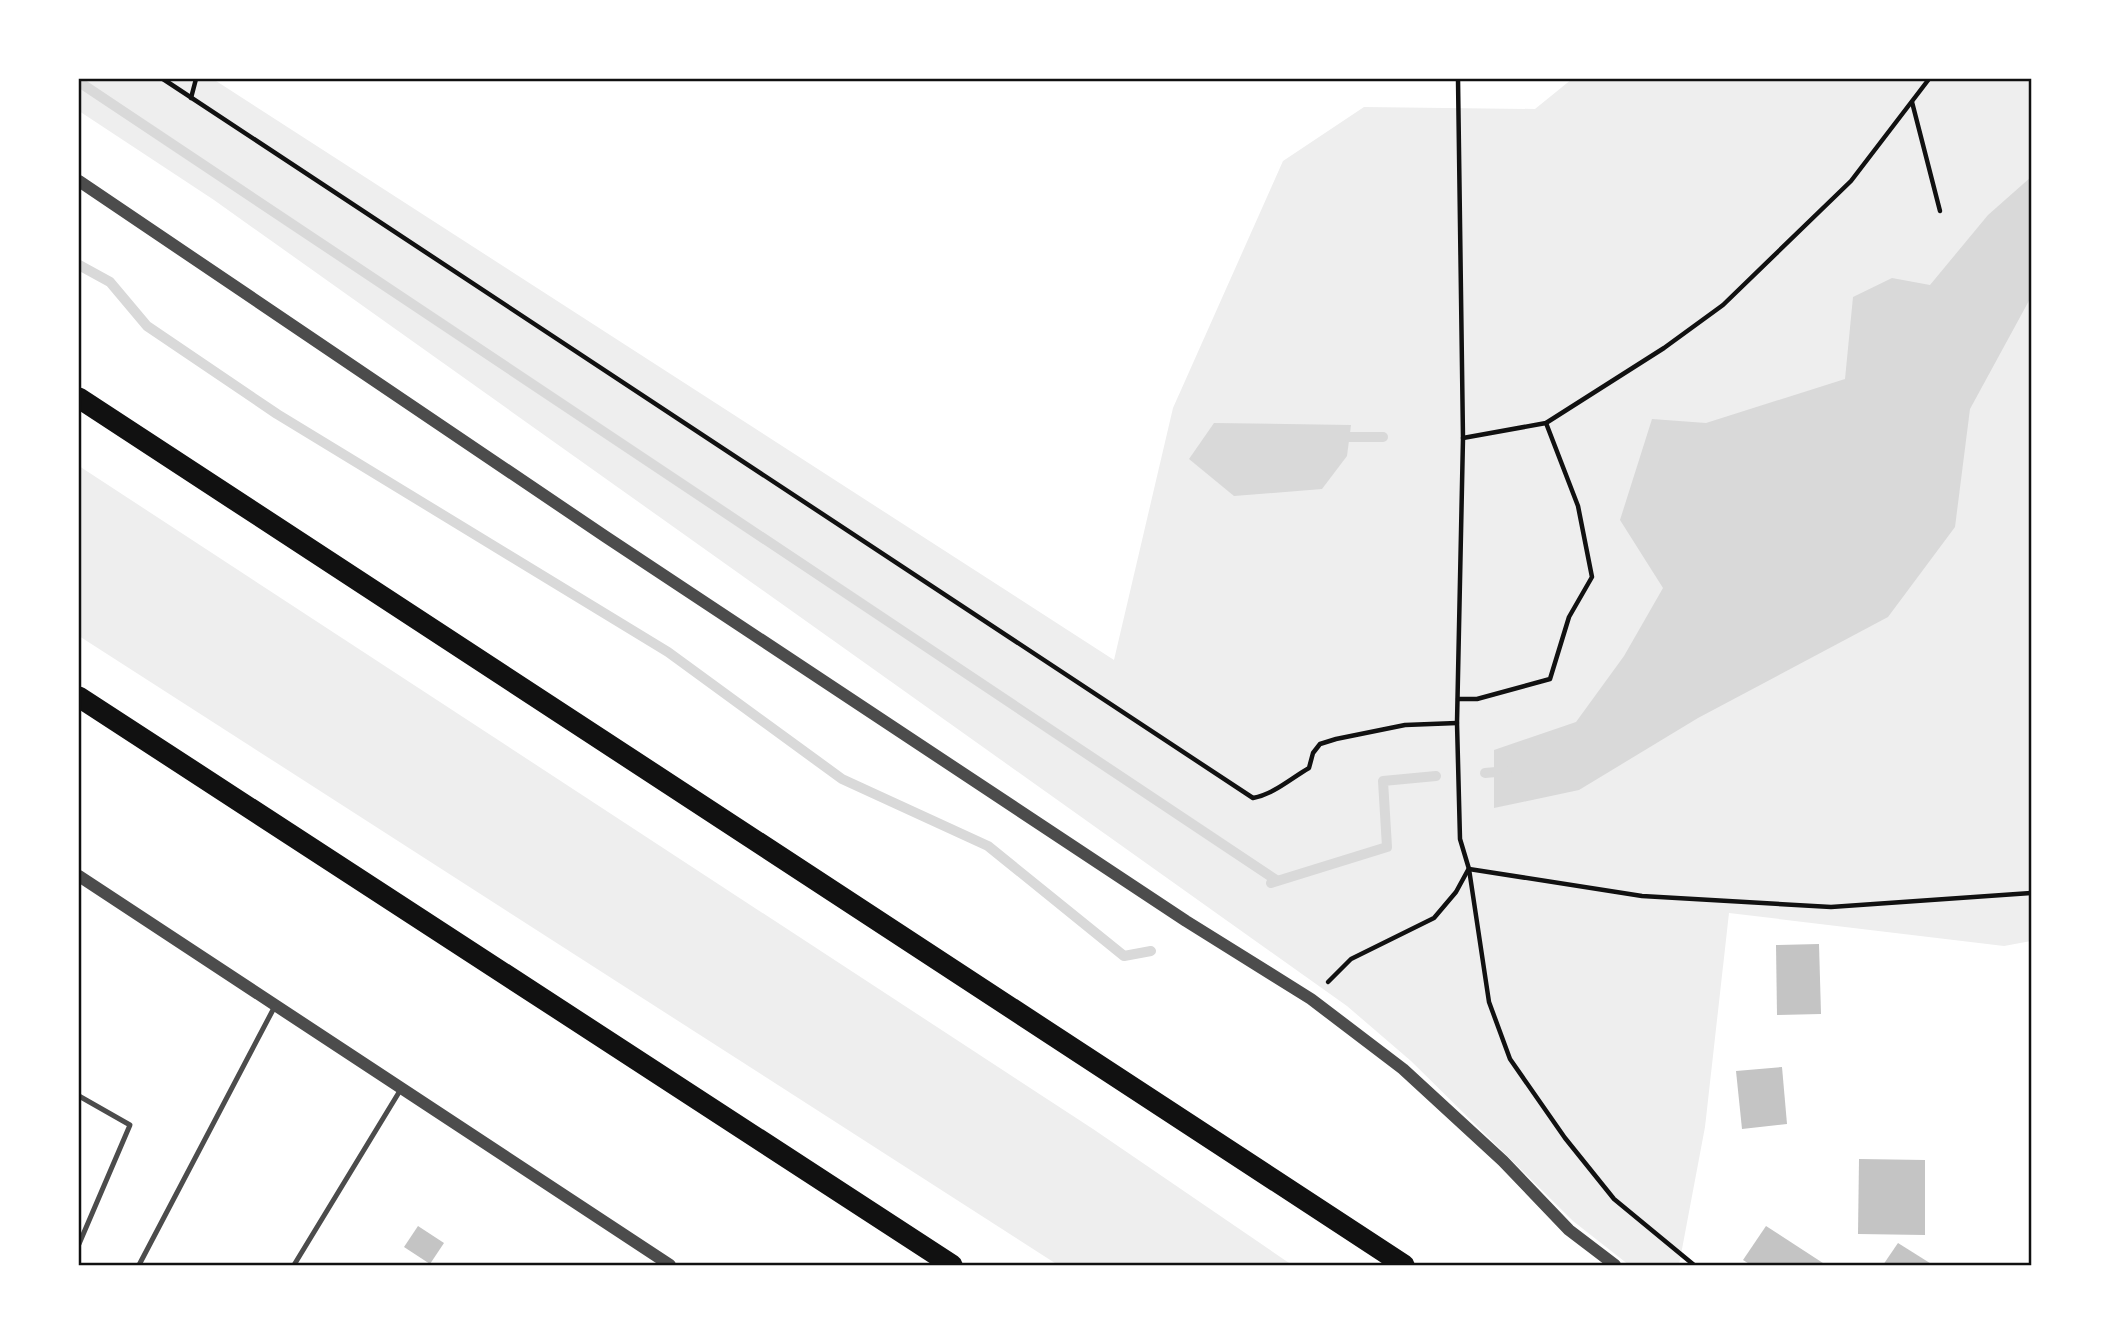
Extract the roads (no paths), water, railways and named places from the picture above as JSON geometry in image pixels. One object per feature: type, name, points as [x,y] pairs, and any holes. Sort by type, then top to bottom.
[{"type":"highway","points":[[79,398],[1404,1265]]},
{"type":"highway","points":[[79,697],[952,1265]]},
{"type":"street","points":[[79,181],[629,552],[1186,921],[1311,999],[1402,1069],[1503,1161],[1569,1230],[1615,1265]]},
{"type":"street","points":[[79,876],[670,1265]]},
{"type":"lane","points":[[139,1265],[275,1006]]},
{"type":"lane","points":[[294,1265],[401,1088]]},
{"type":"lane","points":[[79,1097],[130,1125],[79,1244]]},
{"type":"lane","points":[[79,1223],[86,1227]]},
{"type":"waterway","points":[[79,82],[1276,880]]},
{"type":"waterway","points":[[79,265],[110,282],[147,326],[277,414],[668,652],[842,779],[988,846],[1124,956],[1151,951]]},
{"type":"waterway","points":[[1349,437],[1383,437]]},
{"type":"waterway","points":[[1485,773],[1507,771]]},
{"type":"waterway","points":[[1271,883],[1387,847],[1383,781],[1436,776]]}]
